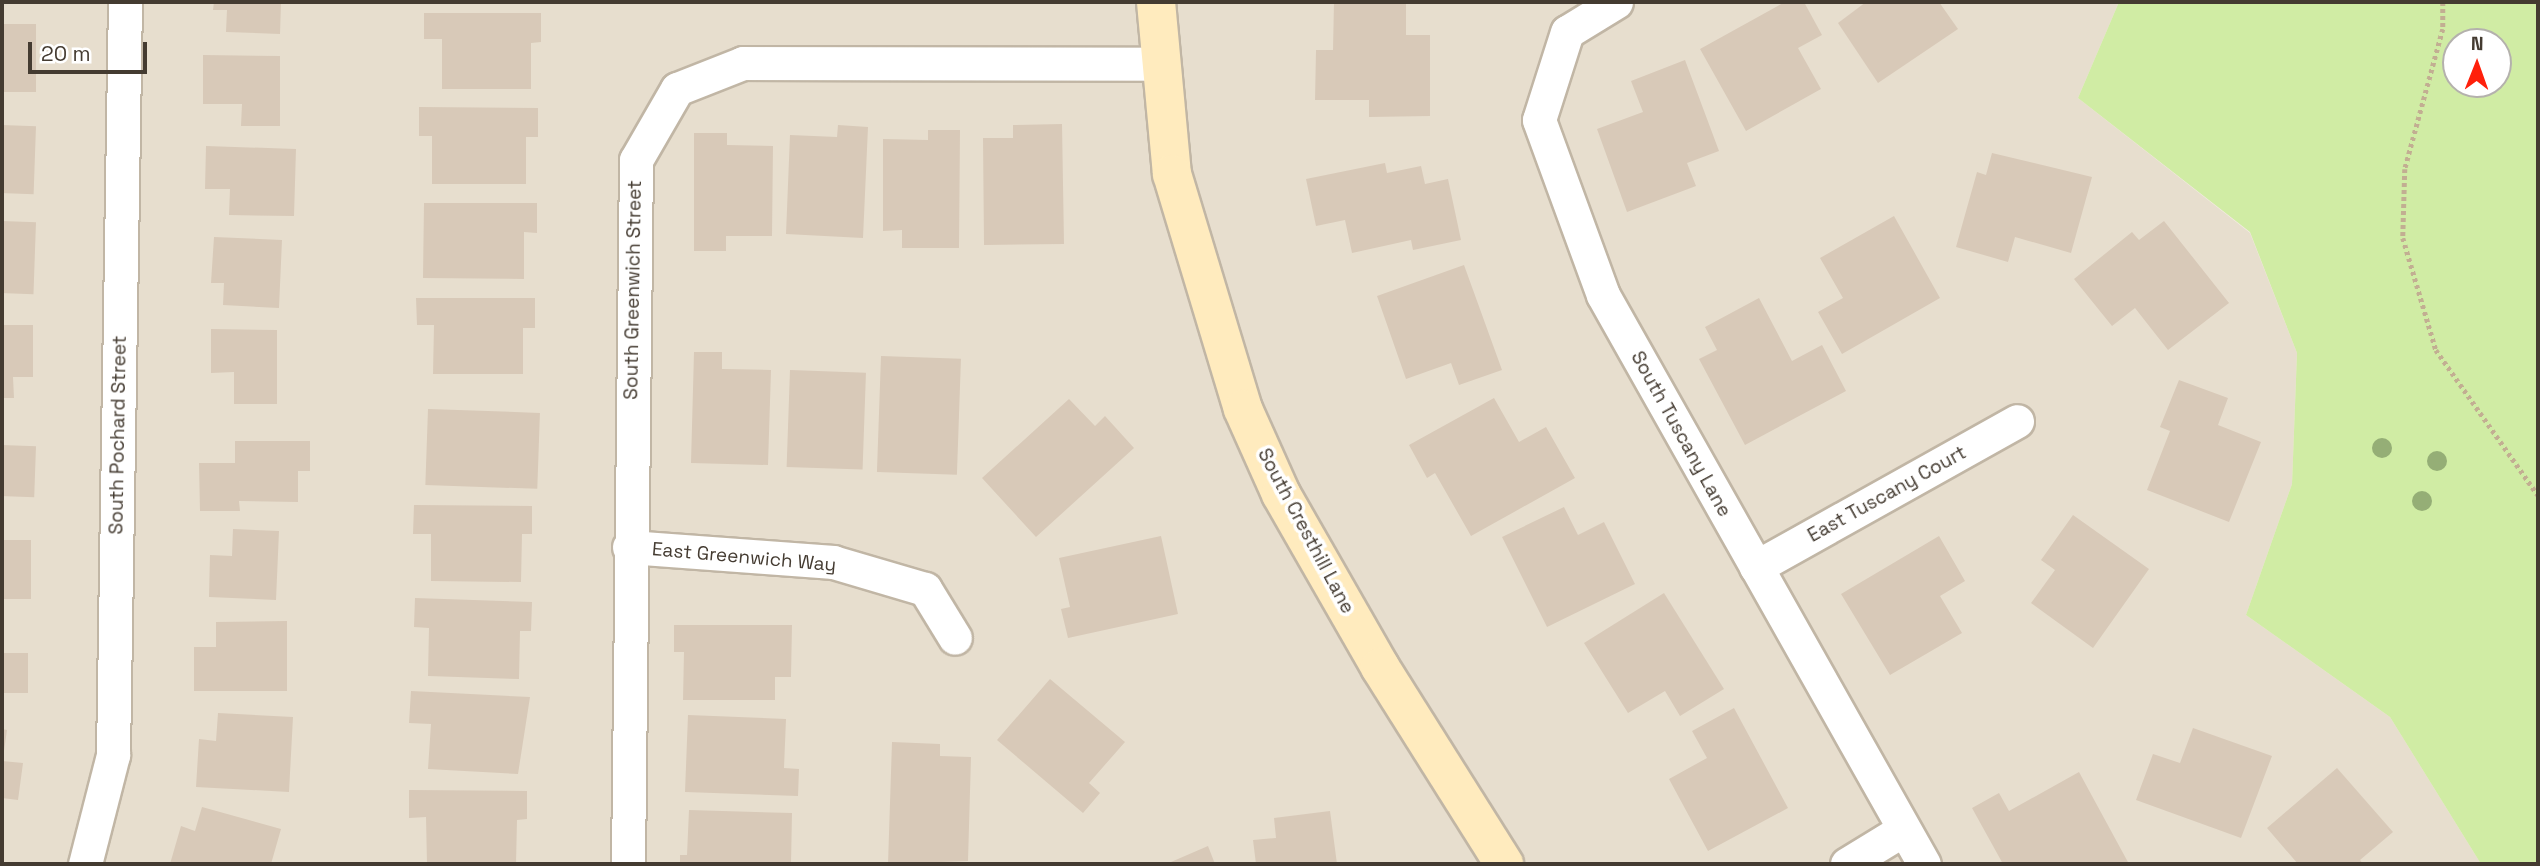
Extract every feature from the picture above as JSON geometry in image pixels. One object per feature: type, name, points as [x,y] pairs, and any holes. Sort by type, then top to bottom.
[{"type":"street","name":"South Pochard Street","points":[[85,864],[113,755],[125,2]]},
{"type":"street","name":"South Cresthill Lane","points":[[1156,2],[1172,174],[1243,409],[1281,494],[1380,667],[1504,864]]},
{"type":"street","name":"South Tuscany Lane","points":[[1616,2],[1567,32],[1539,120],[1602,295],[1924,864]]},
{"type":"street","name":"South Greenwich Street","points":[[628,864],[629,547],[636,160],[677,89],[743,63],[1161,64]]},
{"type":"street","name":"East Tuscany Court","points":[[1756,567],[2017,421]]},
{"type":"street","name":"East Greenwich Way","points":[[629,547],[833,562],[925,589],[955,638]]},
{"type":"street","points":[[1847,864],[1903,831]]},
{"type":"path","points":[[2443,2],[2444,29],[2406,169],[2403,239],[2436,350],[2538,495]]},
{"type":"shaded area","points":[[2,2],[2119,2],[2078,98],[2250,233],[2297,353],[2292,484],[2246,615],[2390,717],[2481,864],[2,864]]},
{"type":"green space","points":[[2119,2],[2538,2],[2538,864],[2481,864],[2390,717],[2246,615],[2292,484],[2297,353],[2250,232],[2078,98]]},
{"type":"building","points":[[214,2],[281,2],[280,34],[226,32],[227,10],[213,10]]},
{"type":"building","points":[[1334,2],[1406,2],[1406,35],[1430,35],[1430,116],[1369,117],[1369,100],[1315,100],[1316,50],[1333,50]]},
{"type":"building","points":[[1785,2],[1804,2],[1822,35],[1798,48],[1821,89],[1746,131],[1700,49]]},
{"type":"building","points":[[1866,2],[1939,2],[1958,29],[1878,83],[1838,23]]},
{"type":"building","points":[[424,13],[541,13],[541,42],[531,43],[531,89],[442,89],[442,39],[424,39]]},
{"type":"building","points":[[2,24],[36,24],[36,92],[2,92]]},
{"type":"building","points":[[203,55],[280,56],[280,126],[241,126],[242,104],[203,104]]},
{"type":"building","points":[[1685,60],[1719,151],[1687,163],[1696,186],[1627,212],[1597,129],[1643,112],[1631,81]]},
{"type":"building","points":[[419,107],[538,108],[538,137],[526,137],[526,184],[432,184],[432,136],[419,136]]},
{"type":"building","points":[[1062,124],[1064,244],[984,245],[983,138],[1013,138],[1013,125]]},
{"type":"building","points":[[2,125],[36,126],[34,194],[2,193]]},
{"type":"building","points":[[838,125],[868,127],[863,238],[786,234],[790,135],[837,137]]},
{"type":"building","points":[[928,130],[960,130],[959,248],[902,248],[902,230],[883,231],[883,139],[928,140]]},
{"type":"building","points":[[694,133],[727,133],[727,145],[773,146],[772,236],[726,236],[726,251],[694,251]]},
{"type":"building","points":[[206,146],[296,149],[294,216],[229,215],[230,189],[205,189]]},
{"type":"building","points":[[1992,153],[2092,177],[2071,253],[2015,237],[2008,262],[1956,247],[1977,172],[1986,175]]},
{"type":"building","points":[[1385,163],[1387,173],[1421,166],[1425,184],[1448,179],[1461,240],[1413,250],[1411,240],[1352,253],[1345,220],[1316,226],[1306,179]]},
{"type":"building","points":[[424,203],[537,203],[537,233],[524,232],[524,279],[423,278]]},
{"type":"building","points":[[1894,216],[1940,298],[1842,354],[1818,312],[1843,298],[1820,258]]},
{"type":"building","points":[[2,221],[36,222],[33,294],[2,293]]},
{"type":"building","points":[[2164,221],[2229,303],[2168,350],[2135,308],[2112,326],[2074,279],[2132,232],[2139,240]]},
{"type":"building","points":[[214,237],[282,240],[279,308],[223,305],[224,283],[211,283]]},
{"type":"building","points":[[1464,265],[1502,370],[1459,385],[1451,363],[1406,379],[1377,296]]},
{"type":"building","points":[[416,298],[535,298],[535,328],[523,328],[523,374],[433,374],[434,325],[417,325]]},
{"type":"building","points":[[1759,298],[1792,361],[1822,345],[1846,391],[1745,445],[1699,359],[1717,350],[1705,327]]},
{"type":"building","points":[[2,325],[33,325],[33,377],[13,377],[14,398],[2,398]]},
{"type":"building","points":[[211,329],[277,330],[277,404],[234,404],[234,372],[211,373]]},
{"type":"building","points":[[694,352],[722,352],[722,369],[771,370],[768,465],[691,463]]},
{"type":"building","points":[[881,356],[961,359],[957,475],[877,472]]},
{"type":"building","points":[[790,370],[866,373],[863,470],[787,467]]},
{"type":"building","points":[[2179,380],[2228,398],[2218,425],[2261,442],[2229,522],[2147,490],[2170,431],[2160,427]]},
{"type":"building","points":[[1494,398],[1519,442],[1546,427],[1575,478],[1471,536],[1435,473],[1427,478],[1409,445]]},
{"type":"building","points":[[1069,399],[1095,426],[1105,416],[1134,448],[1036,537],[982,478]]},
{"type":"building","points":[[428,409],[540,413],[537,489],[425,485]]},
{"type":"building","points":[[235,441],[310,441],[310,471],[298,471],[298,502],[239,501],[240,511],[200,511],[199,463],[235,463]]},
{"type":"building","points":[[2,445],[36,446],[34,497],[2,496]]},
{"type":"building","points":[[414,505],[532,506],[532,534],[522,534],[521,582],[431,581],[431,534],[413,534]]},
{"type":"building","points":[[1564,507],[1578,535],[1604,522],[1635,584],[1547,627],[1502,537]]},
{"type":"building","points":[[2073,515],[2149,569],[2093,648],[2031,603],[2055,570],[2041,560]]},
{"type":"building","points":[[233,529],[279,531],[276,600],[209,597],[210,555],[232,556]]},
{"type":"building","points":[[1161,536],[1178,614],[1068,638],[1061,609],[1070,607],[1059,558]]},
{"type":"building","points":[[1939,536],[1965,581],[1940,596],[1962,633],[1890,675],[1841,594]]},
{"type":"building","points":[[2,540],[31,540],[31,599],[2,599]]},
{"type":"building","points":[[1664,593],[1724,689],[1680,716],[1665,691],[1628,713],[1584,643]]},
{"type":"building","points":[[415,598],[532,602],[531,631],[520,631],[519,679],[428,676],[429,628],[414,627]]},
{"type":"building","points":[[287,621],[287,691],[194,691],[194,647],[216,647],[216,622]]},
{"type":"building","points":[[674,625],[792,625],[791,677],[775,677],[775,700],[683,700],[684,652],[674,652]]},
{"type":"building","points":[[2,653],[28,653],[28,693],[2,693]]},
{"type":"building","points":[[1050,679],[1125,742],[1089,783],[1100,793],[1083,813],[997,740]]},
{"type":"building","points":[[411,691],[530,697],[518,774],[428,769],[431,724],[409,723]]},
{"type":"building","points":[[1734,708],[1788,808],[1708,851],[1669,779],[1707,758],[1692,731]]},
{"type":"building","points":[[218,713],[293,717],[289,792],[196,787],[199,739],[216,741]]},
{"type":"building","points":[[688,715],[786,719],[784,768],[799,769],[798,796],[685,792]]},
{"type":"building","points":[[2193,728],[2272,756],[2241,838],[2136,800],[2153,754],[2180,763]]},
{"type":"building","points":[[2,729],[7,730],[3,758],[2,757]]},
{"type":"building","points":[[892,742],[940,744],[940,756],[971,757],[968,861],[888,864]]},
{"type":"building","points":[[2,761],[23,763],[18,800],[2,798]]},
{"type":"building","points":[[2337,768],[2393,832],[2360,860],[2363,864],[2298,864],[2267,828]]},
{"type":"building","points":[[2079,772],[2129,864],[2003,864],[1972,808],[1999,793],[2009,811]]},
{"type":"building","points":[[409,790],[527,791],[527,819],[517,820],[516,864],[427,864],[426,817],[409,818]]},
{"type":"building","points":[[202,807],[281,829],[271,864],[170,864],[181,826],[195,831]]},
{"type":"building","points":[[689,810],[792,813],[791,864],[680,864],[680,855],[687,855]]},
{"type":"building","points":[[1330,811],[1337,864],[1256,864],[1253,840],[1276,838],[1274,818]]},
{"type":"building","points":[[1208,846],[1215,864],[1171,862]]}]
